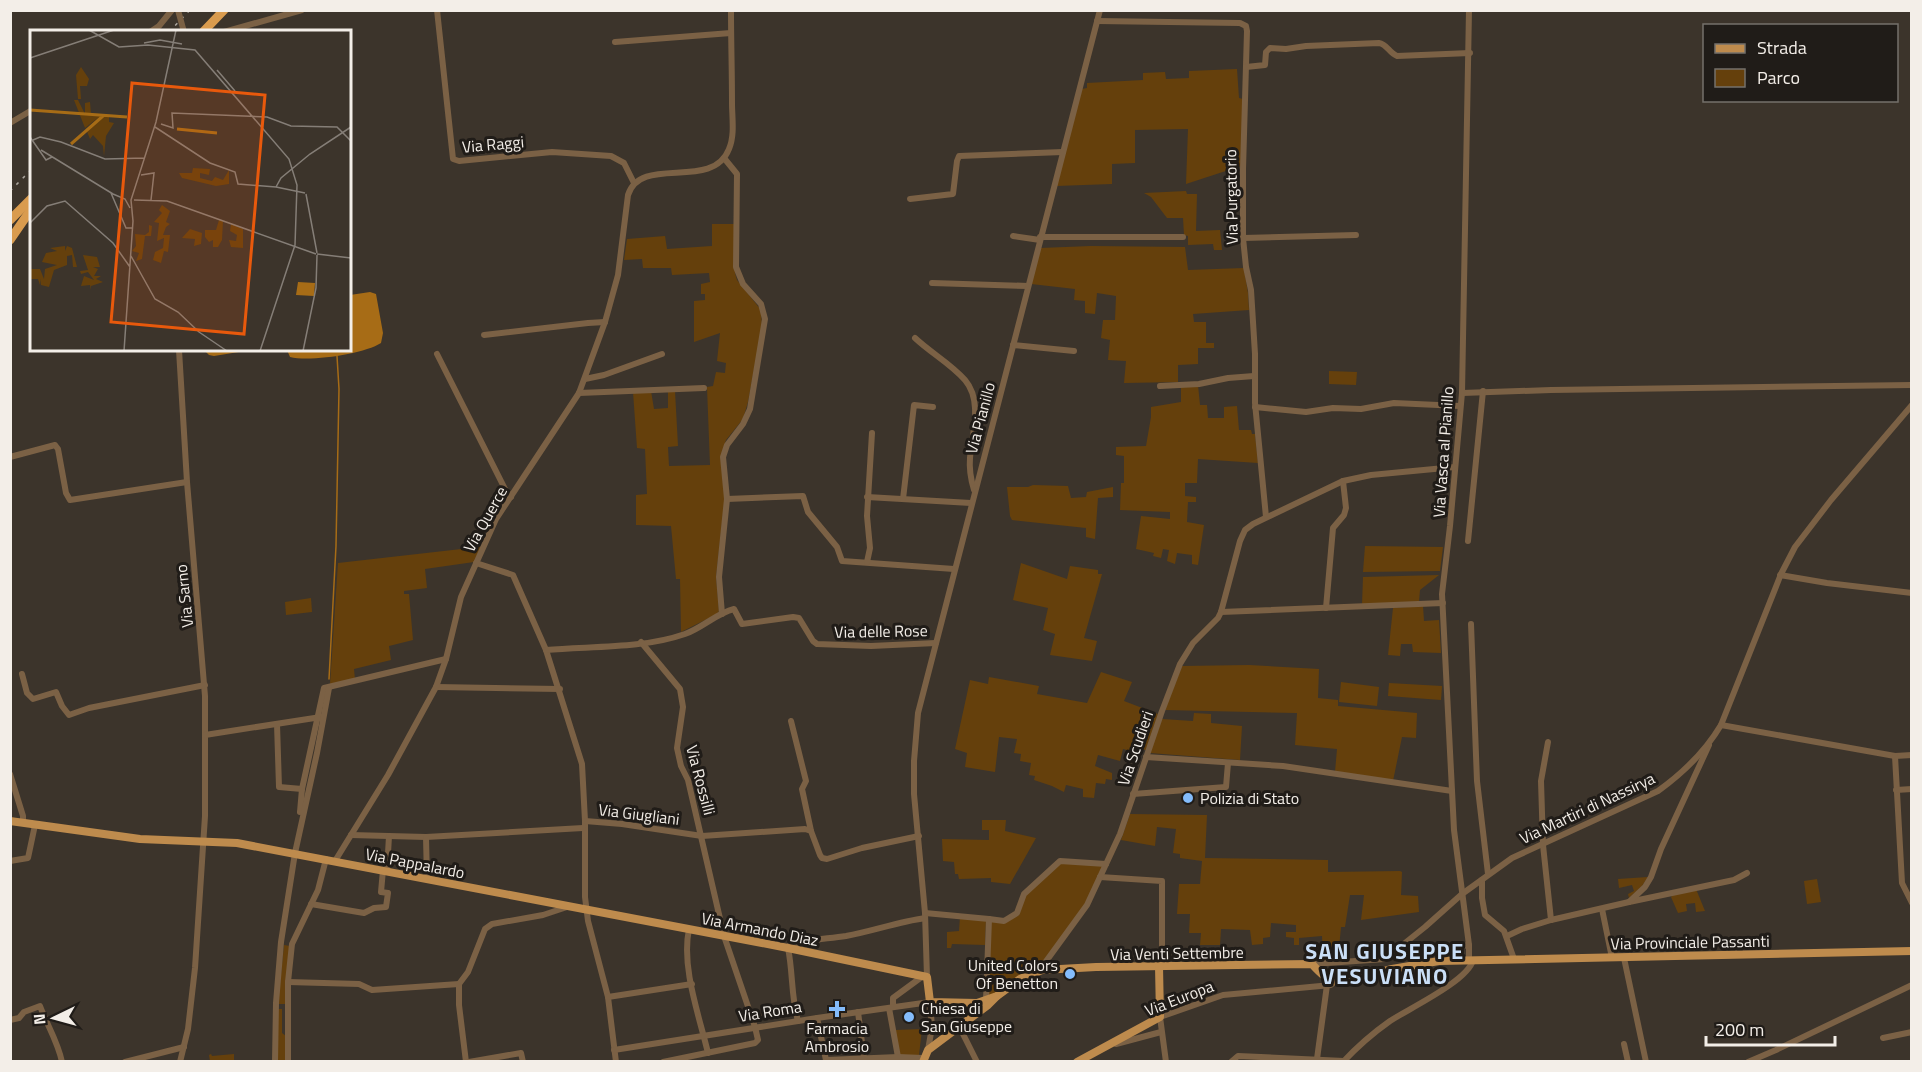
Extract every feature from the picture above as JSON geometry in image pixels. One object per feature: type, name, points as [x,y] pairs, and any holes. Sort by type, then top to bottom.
[{"type":"highway","points":[[197,30],[216,10]]},
{"type":"highway","points":[[205,30],[224,10]]},
{"type":"highway","points":[[10,220],[30,200]]},
{"type":"highway","points":[[10,240],[30,211]]},
{"type":"main road","name":"Via Pappalardo","points":[[10,821],[140,839],[237,843],[587,909]]},
{"type":"main road","name":"Via Armando Diaz","points":[[587,909],[925,977]]},
{"type":"main road","name":"Via Provinciale Passanti","points":[[1331,984],[1424,963],[1471,960],[1911,951]]},
{"type":"main road","name":"Via Venti Settembre","points":[[1040,971],[1161,966],[1312,964]]},
{"type":"main road","points":[[1312,964],[1331,984]]},
{"type":"main road","points":[[1160,1017],[1161,966]]},
{"type":"main road","points":[[923,1060],[928,1050],[997,996],[1020,979],[1040,971]]},
{"type":"main road","points":[[925,977],[930,1002],[977,1003],[997,996]]},
{"type":"main road","name":"Via Europa","points":[[1077,1062],[1160,1017]]},
{"type":"street","points":[[153,30],[172,10]]},
{"type":"street","points":[[178,10],[183,30]]},
{"type":"street","points":[[231,30],[302,10]]},
{"type":"street","name":"Via Raggi","points":[[437,10],[453,159],[459,161],[568,152],[611,156],[624,163],[634,183]]},
{"type":"street","points":[[634,183],[648,176],[705,169],[715,166],[724,158],[731,144],[732,130],[731,10]]},
{"type":"street","name":"Via Pianillo","points":[[925,977],[925,916],[914,794],[916,729],[921,699],[1100,10]]},
{"type":"street","name":"Via Vasca al Pianillo","points":[[1470,10],[1462,393],[1443,603],[1454,830],[1471,960]]},
{"type":"street","name":"Via Purgatorio","points":[[1097,21],[1240,23],[1246,26],[1243,238],[1251,290],[1255,354],[1255,407],[1266,517]]},
{"type":"street","points":[[615,42],[731,33]]},
{"type":"street","points":[[1246,67],[1265,65],[1266,52],[1270,48],[1379,43],[1385,45],[1397,56],[1470,53]]},
{"type":"street","points":[[10,123],[30,111]]},
{"type":"street","points":[[910,199],[952,194],[959,156],[1063,152]]},
{"type":"street","points":[[546,650],[612,647],[684,634],[722,614],[718,577],[727,499],[723,457],[727,445],[743,424],[750,409],[765,319],[761,304],[738,275],[736,267],[737,174],[724,158]]},
{"type":"street","name":"Via Querce","points":[[336,861],[387,776],[436,687],[446,659],[461,597],[496,519],[579,393],[605,322],[618,275],[628,195],[634,183]]},
{"type":"street","points":[[1243,238],[1356,235]]},
{"type":"street","points":[[1012,236],[1040,238],[1183,237]]},
{"type":"street","points":[[932,284],[1028,286]]},
{"type":"street","points":[[484,335],[588,322],[605,322]]},
{"type":"street","points":[[915,338],[953,369],[969,386],[974,402],[976,423],[970,468],[974,491]]},
{"type":"street","points":[[1013,345],[1074,351]]},
{"type":"street","name":"Via Sarno","points":[[179,351],[187,482],[205,685],[203,840],[195,968],[180,1062]]},
{"type":"street","points":[[437,354],[511,497]]},
{"type":"street","points":[[585,379],[663,354]]},
{"type":"street","points":[[1160,386],[1199,384],[1254,376]]},
{"type":"street","points":[[1462,393],[1911,385]]},
{"type":"street","points":[[579,393],[704,388]]},
{"type":"street","points":[[1468,541],[1483,391]]},
{"type":"street","points":[[1255,407],[1306,412],[1333,408],[1361,409],[1394,404],[1460,406]]},
{"type":"street","points":[[903,499],[914,405],[933,407]]},
{"type":"street","name":"Via Martiri di Nassirya","points":[[1389,956],[1462,894],[1512,858],[1658,791],[1679,777],[1711,741],[1721,725],[1780,575],[1795,547],[1809,527],[1911,405]]},
{"type":"street","points":[[867,562],[870,548],[867,497],[872,433]]},
{"type":"street","points":[[10,457],[55,445],[58,449],[66,493],[70,500],[187,482]]},
{"type":"street","points":[[1266,517],[1343,481],[1371,475],[1455,467]]},
{"type":"street","points":[[1326,608],[1333,528],[1344,515],[1346,508],[1343,481]]},
{"type":"street","points":[[727,499],[803,496],[808,512],[837,547],[842,561],[954,569]]},
{"type":"street","points":[[867,497],[971,503]]},
{"type":"street","name":"Via Scudieri","points":[[1040,971],[1087,905],[1120,834],[1180,664],[1193,643],[1221,612],[1245,530],[1266,517]]},
{"type":"street","points":[[476,563],[513,575],[546,650],[582,764],[584,885],[587,909],[608,997],[616,1062]]},
{"type":"street","points":[[1780,575],[1911,593]]},
{"type":"street","points":[[1221,612],[1443,603]]},
{"type":"street","name":"Via delle Rose","points":[[722,614],[734,609],[742,624],[799,618],[817,644],[862,646],[936,643]]},
{"type":"street","points":[[1471,624],[1477,781],[1488,874]]},
{"type":"street","name":"Via Rossilli","points":[[641,642],[680,688],[683,707],[677,748],[688,780],[724,936],[755,1027]]},
{"type":"street","points":[[303,815],[300,810],[302,789],[329,688],[446,659]]},
{"type":"street","points":[[22,674],[33,699],[56,692],[69,715],[88,708],[205,685]]},
{"type":"street","points":[[436,687],[560,689]]},
{"type":"street","points":[[205,735],[320,717]]},
{"type":"street","points":[[275,1062],[281,942],[320,717]]},
{"type":"street","points":[[791,721],[806,781],[802,789],[811,831],[822,858],[828,859],[862,848],[919,836]]},
{"type":"street","points":[[277,724],[279,787],[302,789]]},
{"type":"street","points":[[1721,725],[1895,756],[1911,755]]},
{"type":"street","points":[[1629,902],[1645,887],[1651,877],[1661,849],[1711,741]]},
{"type":"street","points":[[1548,742],[1541,781],[1543,845],[1551,920]]},
{"type":"street","points":[[1895,756],[1902,883],[1911,903]]},
{"type":"street","points":[[1146,757],[1283,766],[1452,791]]},
{"type":"street","points":[[1133,794],[1226,787],[1228,763]]},
{"type":"street","points":[[10,774],[23,823]]},
{"type":"street","points":[[1896,790],[1911,789]]},
{"type":"street","name":"Via Giugliani","points":[[351,835],[426,837],[622,824],[702,836],[805,829],[811,831]]},
{"type":"street","points":[[10,861],[28,858],[35,825]]},
{"type":"street","points":[[311,904],[367,913],[374,908],[386,907],[388,893],[381,892],[389,836]]},
{"type":"street","points":[[426,837],[427,879]]},
{"type":"street","points":[[288,1062],[288,982],[292,944],[318,890],[326,859]]},
{"type":"street","points":[[798,1021],[794,1008],[788,948],[796,943],[848,936],[925,916],[1004,921],[1017,913],[1024,894],[1060,861],[1106,864]]},
{"type":"street","points":[[1507,936],[1551,920],[1734,880],[1746,873]]},
{"type":"street","points":[[1100,877],[1162,881],[1161,966]]},
{"type":"street","points":[[1482,879],[1485,915],[1501,927],[1507,936],[1514,959]]},
{"type":"street","points":[[523,1062],[522,1053],[468,1062],[459,1005],[459,984],[468,972],[485,929],[492,924],[543,915],[571,906]]},
{"type":"street","points":[[1602,909],[1612,958]]},
{"type":"street","points":[[986,1000],[989,919]]},
{"type":"street","points":[[689,929],[686,955],[708,1053]]},
{"type":"street","points":[[281,942],[292,944]]},
{"type":"street","points":[[1312,964],[1382,959],[1389,956],[1395,957],[1469,945]]},
{"type":"street","points":[[1624,958],[1646,1062]]},
{"type":"street","points":[[1231,1062],[1238,1056],[1343,1061],[1390,1021],[1443,989],[1468,969],[1471,960]]},
{"type":"street","points":[[898,1057],[891,1007],[893,998],[925,977]]},
{"type":"street","points":[[288,982],[359,984],[372,990],[459,984]]},
{"type":"street","points":[[608,997],[692,984]]},
{"type":"street","points":[[1317,1059],[1331,984]]},
{"type":"street","name":"Via Europa","points":[[1160,1017],[1223,995],[1331,984]]},
{"type":"street","points":[[1748,1062],[1911,985]]},
{"type":"street","points":[[928,1050],[932,1027],[930,1002]]},
{"type":"street","name":"Via Roma","points":[[614,1050],[930,1002]]},
{"type":"street","points":[[10,1020],[19,1018],[24,1012],[40,1006],[58,1044],[62,1062]]},
{"type":"street","points":[[276,1007],[288,1007]]},
{"type":"street","points":[[752,1018],[794,1008]]},
{"type":"street","points":[[858,1012],[864,1058]]},
{"type":"street","points":[[1160,1017],[1166,1062]]},
{"type":"street","points":[[817,1018],[826,1060],[898,1057],[923,1060]]},
{"type":"street","points":[[958,1026],[977,1062]]},
{"type":"street","points":[[663,1062],[755,1043],[758,1040],[755,1027]]},
{"type":"street","points":[[1106,1046],[1161,1032]]},
{"type":"street","points":[[1883,1038],[1911,1032]]},
{"type":"street","points":[[1624,1044],[1628,1062]]},
{"type":"street","points":[[126,1062],[184,1047]]},
{"type":"green space","points":[[1237,69],[1239,98],[1243,99],[1241,166],[1186,184],[1188,129],[1135,130],[1135,163],[1112,164],[1112,184],[1056,186],[1082,89],[1087,88],[1087,83],[1143,80],[1143,73],[1165,72],[1166,79],[1189,78],[1189,71]]},
{"type":"green space","points":[[1186,191],[1187,194],[1197,194],[1196,231],[1220,230],[1222,250],[1214,250],[1213,244],[1188,245],[1188,236],[1184,235],[1183,218],[1167,218],[1151,197],[1144,193]]},
{"type":"green space","points":[[712,224],[734,224],[735,273],[737,280],[761,310],[762,326],[743,419],[726,440],[721,455],[725,496],[716,577],[719,611],[681,632],[680,579],[676,579],[671,526],[636,525],[636,495],[647,494],[645,449],[637,448],[633,392],[651,391],[654,409],[668,408],[668,392],[675,391],[678,446],[668,447],[669,466],[710,465],[707,387],[713,386],[716,372],[725,373],[726,363],[717,361],[720,333],[694,342],[694,301],[705,300],[705,294],[701,294],[701,284],[710,282],[709,273],[672,275],[671,268],[643,268],[642,259],[624,260],[627,239],[665,236],[667,249],[712,246]]},
{"type":"green space","points":[[1185,247],[1188,270],[1244,268],[1249,310],[1193,314],[1194,322],[1206,322],[1206,343],[1214,343],[1214,348],[1198,348],[1198,364],[1178,365],[1178,382],[1124,383],[1126,361],[1108,360],[1110,340],[1101,338],[1103,320],[1115,320],[1116,296],[1097,293],[1095,314],[1085,313],[1085,301],[1074,300],[1075,289],[1031,284],[1040,248]]},
{"type":"green space","points":[[1329,371],[1357,372],[1356,385],[1329,384]]},
{"type":"green space","points":[[1198,385],[1200,405],[1207,405],[1208,418],[1224,418],[1224,407],[1237,406],[1239,430],[1251,430],[1252,434],[1255,434],[1258,463],[1198,459],[1197,483],[1185,483],[1185,496],[1196,497],[1196,502],[1188,502],[1187,522],[1204,525],[1198,565],[1192,564],[1192,555],[1177,553],[1175,564],[1167,561],[1169,550],[1163,549],[1161,558],[1153,556],[1154,553],[1136,549],[1141,516],[1170,519],[1170,512],[1120,510],[1121,483],[1124,483],[1124,456],[1116,455],[1116,447],[1146,446],[1151,407],[1181,402],[1181,386]]},
{"type":"green space","points":[[1068,486],[1071,498],[1086,497],[1087,492],[1113,487],[1113,497],[1098,498],[1095,539],[1086,537],[1086,528],[1012,520],[1007,487]]},
{"type":"green space","points":[[1365,546],[1443,547],[1440,571],[1363,572]]},
{"type":"green space","points":[[481,547],[474,562],[425,569],[427,588],[404,591],[404,594],[409,594],[413,640],[389,646],[391,660],[354,669],[355,680],[330,684],[338,563]]},
{"type":"green space","points":[[1021,563],[1067,579],[1070,566],[1098,570],[1098,574],[1102,574],[1084,638],[1097,641],[1092,661],[1050,655],[1055,634],[1043,630],[1048,608],[1013,600]]},
{"type":"green space","points":[[1439,575],[1420,590],[1419,602],[1362,605],[1363,577]]},
{"type":"green space","points":[[311,598],[312,612],[286,615],[285,602]]},
{"type":"green space","points":[[1423,606],[1424,621],[1439,620],[1441,653],[1413,652],[1412,644],[1401,644],[1400,656],[1388,655],[1393,608]]},
{"type":"green space","points":[[1249,665],[1319,669],[1318,698],[1338,700],[1338,706],[1417,713],[1416,738],[1402,737],[1393,781],[1335,772],[1337,749],[1295,745],[1297,713],[1165,710],[1182,666]]},
{"type":"green space","points":[[1101,672],[1132,682],[1124,701],[1158,714],[1146,750],[1137,748],[1134,752],[1123,749],[1120,761],[1098,755],[1095,766],[1112,773],[1112,780],[1106,779],[1105,784],[1096,783],[1094,798],[1083,797],[1083,789],[1066,785],[1064,792],[1034,780],[1035,776],[1029,775],[1031,763],[1020,761],[1021,754],[1014,753],[1017,739],[999,737],[995,772],[965,767],[967,753],[955,749],[970,680],[988,684],[989,677],[1039,686],[1037,694],[1087,703]]},
{"type":"green space","points":[[1341,682],[1379,687],[1377,706],[1339,702]]},
{"type":"green space","points":[[1389,683],[1442,686],[1441,700],[1388,696]]},
{"type":"green space","points":[[1194,713],[1211,714],[1211,723],[1242,726],[1240,760],[1150,753],[1162,719],[1193,721]]},
{"type":"green space","points":[[1130,814],[1207,815],[1205,858],[1328,860],[1328,872],[1400,871],[1402,872],[1401,895],[1418,896],[1419,912],[1361,920],[1364,895],[1350,895],[1345,927],[1341,927],[1338,959],[1323,960],[1322,936],[1299,938],[1299,945],[1294,945],[1294,938],[1286,937],[1286,932],[1296,932],[1296,925],[1271,923],[1270,937],[1263,938],[1263,944],[1252,945],[1250,930],[1221,929],[1220,945],[1200,945],[1201,933],[1189,933],[1190,914],[1177,914],[1179,884],[1200,884],[1202,861],[1180,858],[1180,854],[1173,853],[1176,829],[1157,827],[1155,846],[1121,840]]},
{"type":"green space","points":[[982,820],[1006,820],[1005,831],[1036,838],[1010,884],[991,882],[991,878],[959,879],[958,874],[955,874],[954,862],[943,861],[942,839],[989,840],[989,830],[982,830]]},
{"type":"green space","points":[[1061,862],[1103,866],[1086,904],[1038,970],[987,998],[991,921],[1019,915],[1025,894]]},
{"type":"green space","points":[[1648,877],[1629,898],[1628,894],[1634,891],[1632,885],[1619,888],[1618,879]]},
{"type":"green space","points":[[1817,879],[1821,902],[1807,904],[1804,881]]},
{"type":"green space","points":[[1696,889],[1705,911],[1696,912],[1695,903],[1686,904],[1687,911],[1678,913],[1671,897],[1675,893]]},
{"type":"green space","points":[[960,917],[986,920],[985,945],[952,944],[951,948],[947,948],[947,932],[959,931]]},
{"type":"green space","points":[[284,945],[290,946],[285,1004],[278,1004]]},
{"type":"green space","points":[[278,1009],[282,1009],[282,1033],[286,1036],[285,1061],[277,1062]]},
{"type":"green space","points":[[922,1029],[919,1055],[900,1055],[895,1030]]},
{"type":"green space","points":[[234,1054],[234,1061],[210,1061],[209,1055],[212,1056]]},
{"type":"shaded area","points":[[370,292],[376,294],[383,333],[381,343],[362,351],[337,356],[290,357],[287,351],[351,351],[351,295]]},
{"type":"shaded area","points":[[205,351],[245,351],[214,356]]},
{"type":"waterway","points":[[329,679],[336,546],[339,389],[337,356]]},
{"type":"railway","points":[[171,30],[190,10]]},
{"type":"railway","points":[[10,191],[30,171]]},
{"type":"place","name":"Polizia di Stato","points":[[1188,798]]},
{"type":"place","name":"United Colors Of Benetton","points":[[1070,974]]},
{"type":"place","name":"Farmacia Ambrosio","points":[[837,1009]]},
{"type":"place","name":"Chiesa di San Giuseppe","points":[[909,1017]]},
{"type":"district","name":"SAN GIUSEPPE VESUVIANO","points":[[1385,964]]}]
